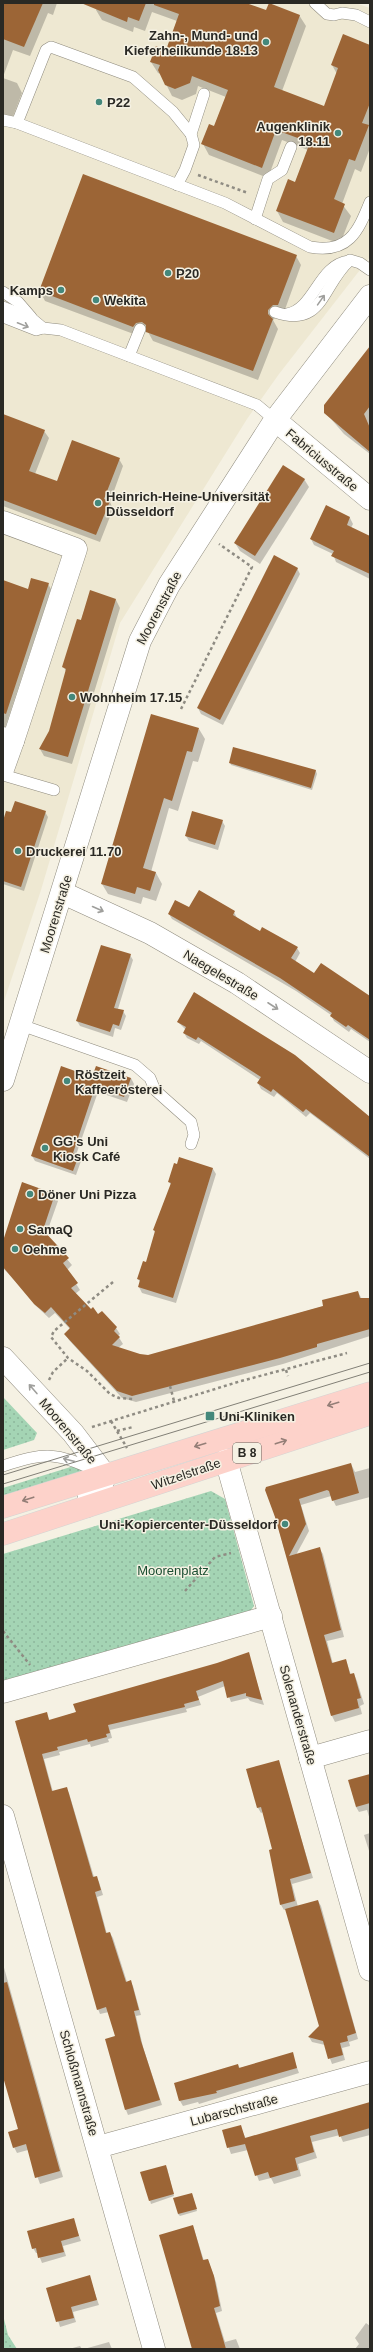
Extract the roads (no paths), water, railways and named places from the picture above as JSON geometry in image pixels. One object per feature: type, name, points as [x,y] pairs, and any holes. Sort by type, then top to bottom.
[{"type":"main road","name":"Witzelstraße","points":[[3,1507],[370,1393]]},
{"type":"main road","name":"Witzelstraße","points":[[3,1534],[370,1414]]},
{"type":"street","name":"Moorenstraße","points":[[3,1080],[63,893],[140,641],[169,585],[275,420],[370,296]]},
{"type":"street","name":"Fabriciusstraße","points":[[275,420],[370,499]]},
{"type":"street","points":[[3,522],[76,549],[8,739],[3,769]]},
{"type":"street","name":"Naegelestraße","points":[[63,893],[157,937],[237,983],[370,1072]]},
{"type":"street","name":"Moorenstraße","points":[[3,1358],[73,1433],[105,1475],[101,1488],[90,1492],[87,1506]]},
{"type":"street","name":"Solenanderstraße","points":[[226,1460],[370,1970]]},
{"type":"street","points":[[3,1692],[37,1681],[271,1616]]},
{"type":"street","points":[[310,1758],[370,1741]]},
{"type":"street","name":"Schloßmannstraße","points":[[3,1816],[154,2349]]},
{"type":"street","name":"Lubarschstraße","points":[[98,2147],[370,2072]]},
{"type":"lane","points":[[315,3],[327,14],[334,15],[342,13],[356,15],[370,22]]},
{"type":"lane","points":[[17,123],[46,50],[51,47],[133,77],[173,112],[191,134],[194,145],[185,170],[177,185]]},
{"type":"lane","points":[[191,134],[204,94]]},
{"type":"lane","points":[[3,120],[17,123],[225,204],[310,247],[324,250],[337,247],[352,237],[360,227],[370,202]]},
{"type":"lane","points":[[255,219],[268,179],[282,170],[291,147]]},
{"type":"lane","points":[[279,314],[293,313],[301,307],[332,267],[340,262],[350,260],[360,263],[370,270]]},
{"type":"lane","points":[[3,292],[18,302],[31,318],[43,328]]},
{"type":"lane","points":[[3,307],[31,318]]},
{"type":"lane","points":[[3,317],[36,330],[43,328],[61,330],[257,405],[275,420]]},
{"type":"lane","points":[[129,356],[140,329]]},
{"type":"lane","points":[[3,775],[54,790]]},
{"type":"lane","points":[[21,1025],[135,1065],[150,1078],[155,1090],[191,1122],[194,1135],[191,1144]]},
{"type":"lane","points":[[3,1466],[37,1456],[48,1455],[76,1462],[105,1475]]},
{"type":"tram line","points":[[3,1475],[370,1363]]},
{"type":"tram line","points":[[3,1484],[370,1372]]},
{"type":"place","name":"Zahn-, Mund- und Kieferheilkunde 18.13","points":[[266,42]]},
{"type":"place","name":"P22","points":[[99,102]]},
{"type":"place","name":"Augenklinik 18.11","points":[[338,133]]},
{"type":"place","name":"P20","points":[[168,273]]},
{"type":"place","name":"Kamps","points":[[61,290]]},
{"type":"place","name":"Wekita","points":[[96,300]]},
{"type":"place","name":"Heinrich-Heine-Universität Düsseldorf","points":[[98,503]]},
{"type":"place","name":"Wohnheim 17.15","points":[[72,697]]},
{"type":"place","name":"Druckerei 11.70","points":[[18,851]]},
{"type":"place","name":"Röstzeit Kaffeerösterei","points":[[67,1081]]},
{"type":"place","name":"GG's Uni Kiosk Café","points":[[45,1148]]},
{"type":"place","name":"Döner Uni Pizza","points":[[30,1194]]},
{"type":"place","name":"SamaQ","points":[[20,1229]]},
{"type":"place","name":"Oehme","points":[[15,1249]]},
{"type":"place","name":"Uni-Kliniken","points":[[210,1416]]},
{"type":"place","name":"Uni-Kopiercenter-Düsseldorf","points":[[285,1524]]},
{"type":"park label","name":"Moorenplatz","points":[[173,1570]]}]
